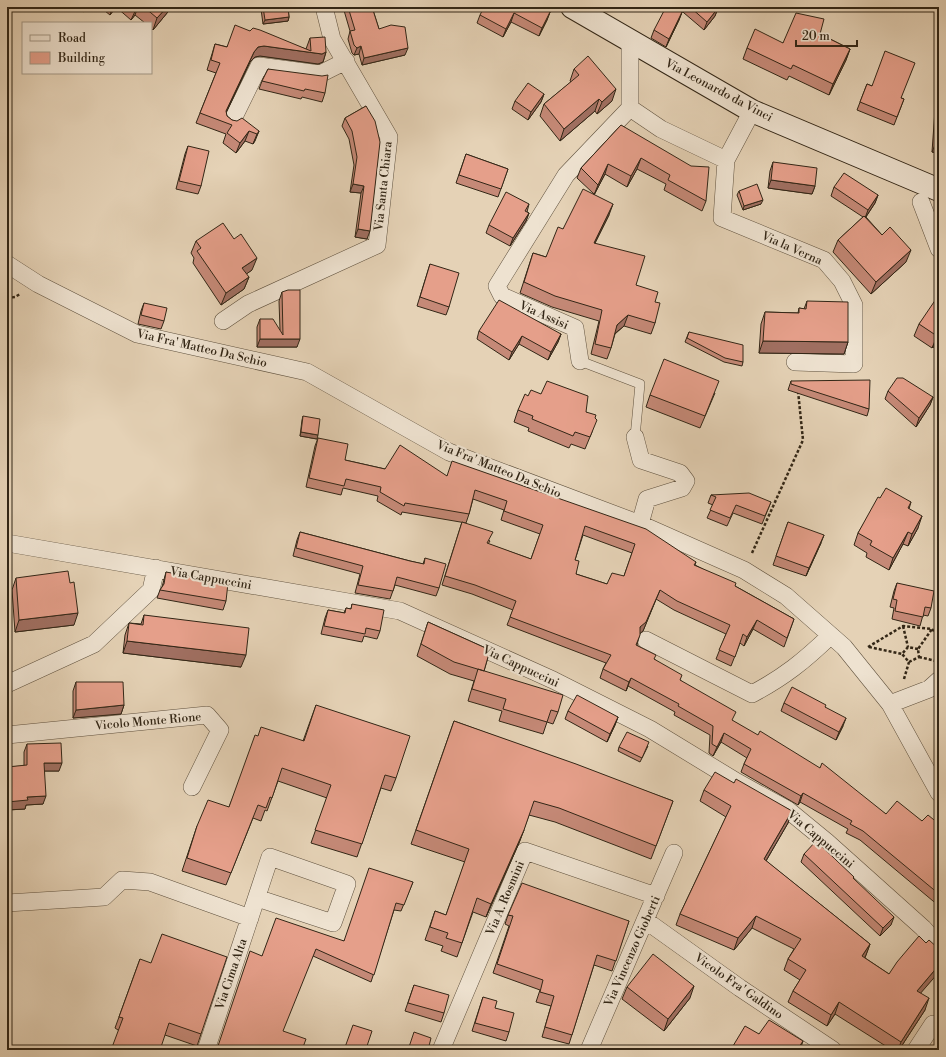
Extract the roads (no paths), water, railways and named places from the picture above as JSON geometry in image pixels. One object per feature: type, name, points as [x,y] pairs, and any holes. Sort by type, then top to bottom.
[{"type":"street","name":"Via Santa Chiara","points":[[223,321],[248,304],[377,244],[390,137],[332,39],[324,7]]},
{"type":"street","name":"Via Leonardo da Vinci","points":[[572,7],[752,111],[930,196]]},
{"type":"street","points":[[630,41],[630,108],[661,130],[726,160],[752,111]]},
{"type":"street","points":[[232,121],[259,66],[320,74],[346,62]]},
{"type":"street","name":"Via Assisi","points":[[580,361],[575,328],[502,296],[496,286],[566,175],[630,108]]},
{"type":"street","name":"Via la Verna","points":[[726,160],[722,218],[824,260],[842,281],[854,305],[854,364],[795,362]]},
{"type":"street","points":[[930,196],[939,249]]},
{"type":"street","name":"Via Fra' Matteo Da Schio","points":[[7,264],[38,284],[137,334],[307,372],[449,452],[640,524],[744,570],[786,596],[844,647],[890,704],[939,792]]},
{"type":"street","name":"Via Assisi","points":[[635,437],[641,460],[680,473],[686,481],[682,488],[647,499],[640,524]]},
{"type":"street","name":"Via Cappuccini","points":[[7,544],[156,568],[400,611],[553,680],[650,729],[737,782],[788,810],[827,842],[924,928],[939,946]]},
{"type":"street","points":[[7,684],[94,644],[151,590],[156,568]]},
{"type":"street","points":[[646,640],[752,694],[779,680],[812,654],[830,636]]},
{"type":"street","points":[[890,704],[929,689],[939,680]]},
{"type":"street","name":"Vicolo Monte Rione","points":[[7,735],[207,715],[220,730],[192,787]]},
{"type":"street","name":"Via A. Rosmini","points":[[441,1050],[525,851],[656,896]]},
{"type":"street","name":"Via Vincenzo Gioberti","points":[[589,1050],[674,853]]},
{"type":"street","name":"Via Cima Alta","points":[[206,1050],[270,858],[347,884],[333,923],[257,898]]},
{"type":"street","points":[[7,903],[104,897],[122,880],[150,882],[250,918]]},
{"type":"street","name":"Vicolo Fra' Galdino","points":[[645,920],[740,988],[833,1050]]},
{"type":"street","points":[[916,1050],[933,1024]]},
{"type":"lane","name":"Via Assisi","points":[[580,361],[640,384],[635,437]]}]
